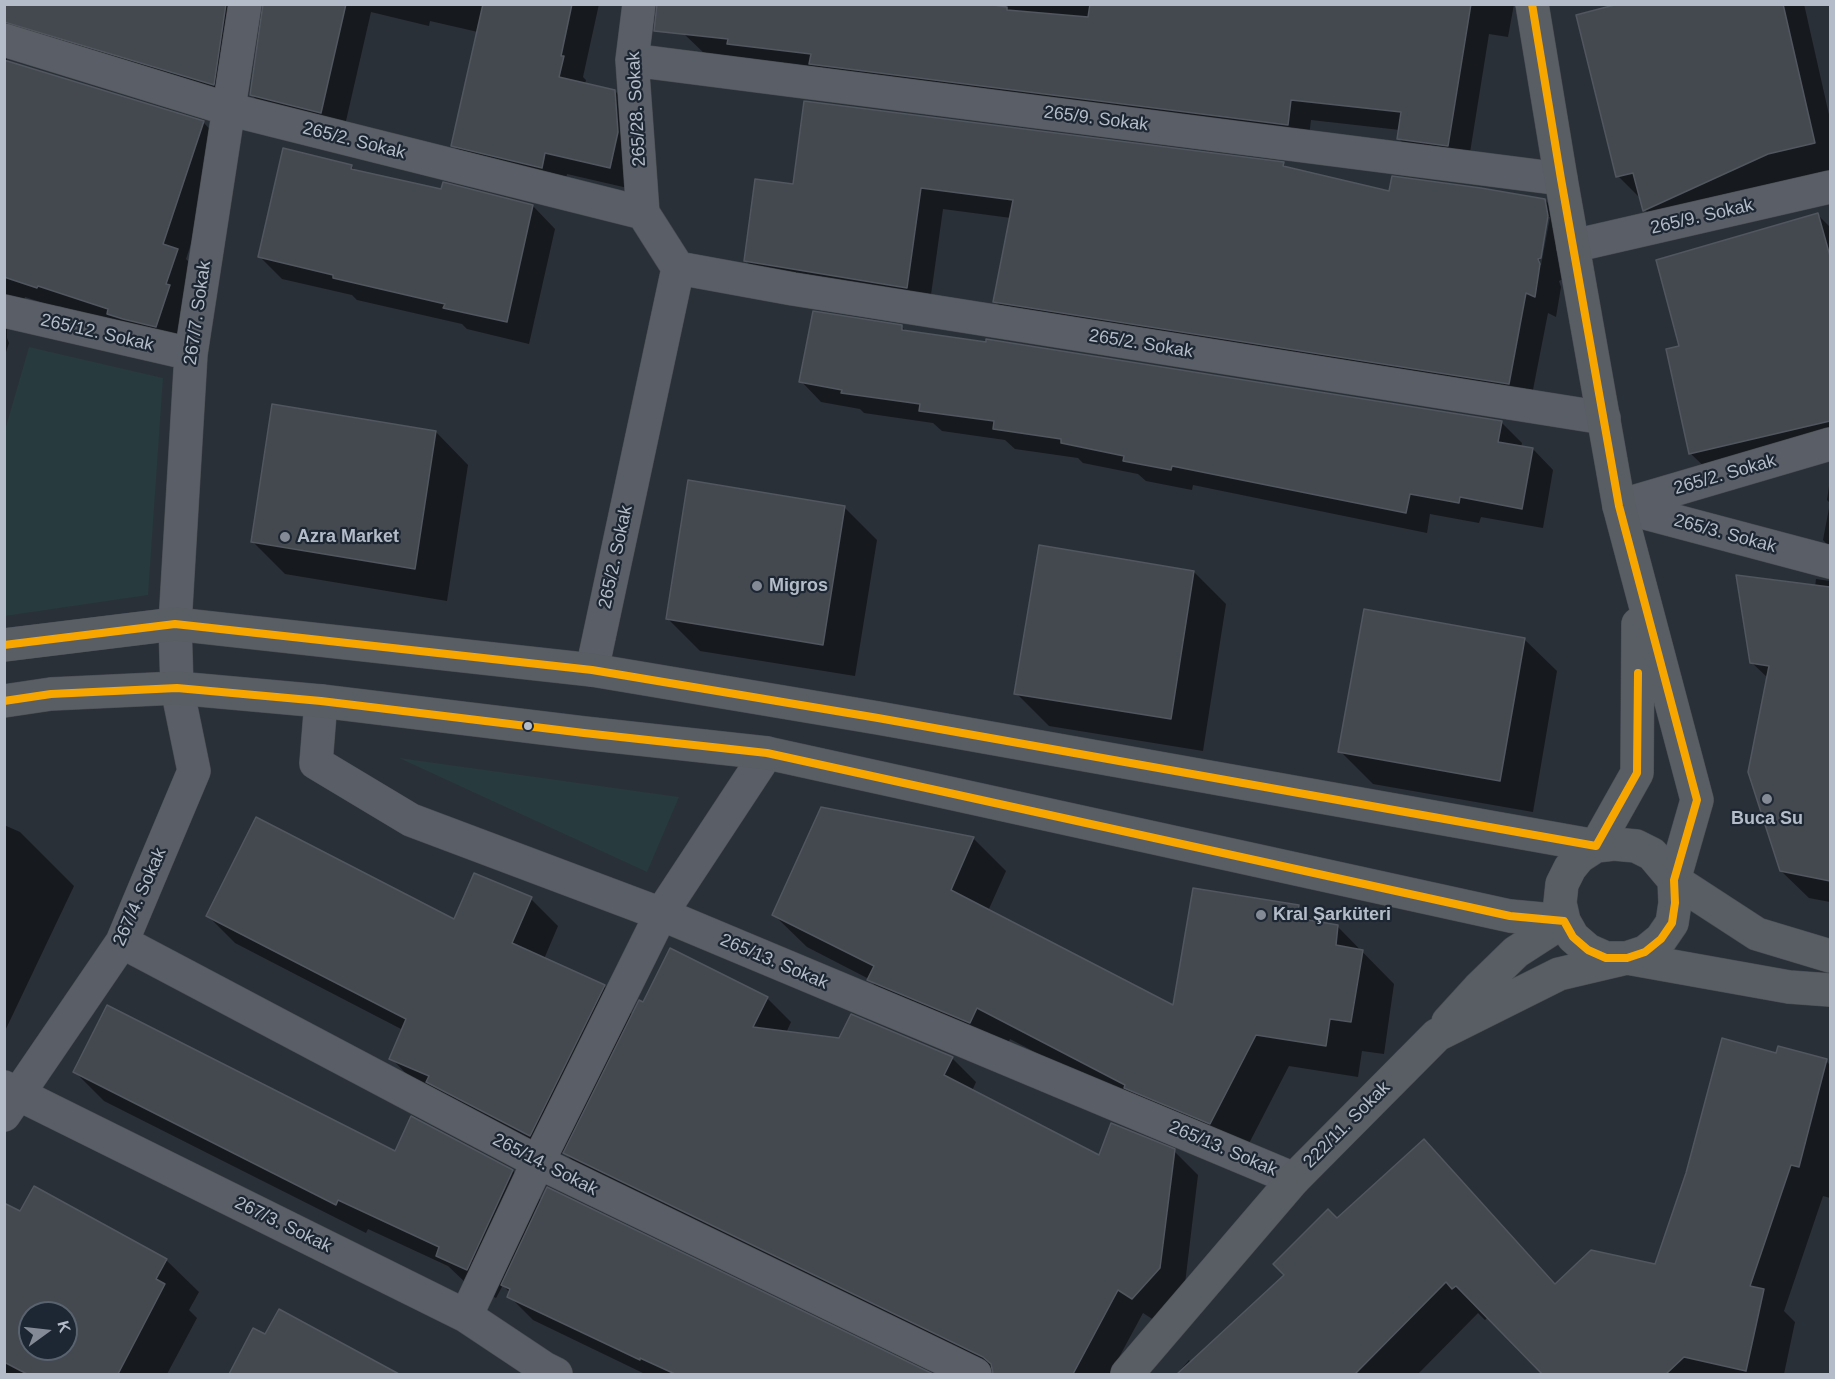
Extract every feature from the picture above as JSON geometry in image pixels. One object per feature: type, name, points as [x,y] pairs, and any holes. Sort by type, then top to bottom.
[{"type":"main road","points":[[1532,4],[1619,506],[1697,800],[1674,880],[1675,903],[1672,922],[1661,939],[1653,946],[1645,952],[1627,958]]},
{"type":"main road","points":[[1638,580],[1637,773],[1596,846],[1570,867],[1562,884],[1560,903],[1564,921],[1573,937],[1588,950],[1606,958],[1627,958],[1789,987],[1830,990]]},
{"type":"main road","points":[[4,645],[175,624],[592,670],[878,718],[1596,846],[1614,844],[1636,846],[1652,854],[1674,880],[1757,934],[1830,956]]},
{"type":"main road","points":[[4,701],[51,694],[177,688],[321,701],[767,753],[1510,916],[1564,921]]},
{"type":"main road","points":[[1510,916],[1516,952]]},
{"type":"main road","points":[[1437,1035],[1479,988],[1516,952],[1564,921]]},
{"type":"main road","name":"222/11. Sokak","points":[[1127,1374],[1294,1179],[1437,1035],[1559,974],[1627,958]]},
{"type":"street","name":"267/7. Sokak","points":[[177,688],[175,624],[191,354],[244,4]]},
{"type":"street","name":"265/28. Sokak","points":[[639,4],[632,60],[643,213]]},
{"type":"street","name":"265/2. Sokak","points":[[4,40],[228,109],[643,213]]},
{"type":"street","name":"265/9. Sokak","points":[[632,60],[1561,179]]},
{"type":"street","name":"265/9. Sokak","points":[[1573,246],[1830,187]]},
{"type":"street","points":[[643,213],[678,268]]},
{"type":"street","name":"265/2. Sokak","points":[[592,670],[678,268],[804,291],[1604,418]]},
{"type":"street","name":"265/12. Sokak","points":[[6,318],[191,354]]},
{"type":"street","name":"265/2. Sokak","points":[[1619,506],[1830,444]]},
{"type":"street","name":"265/3. Sokak","points":[[1619,506],[1830,562]]},
{"type":"street","name":"267/4. Sokak","points":[[9,1099],[122,942],[194,771],[177,688]]},
{"type":"street","name":"265/13. Sokak","points":[[321,701],[316,763],[411,820],[662,914],[1294,1179]]},
{"type":"street","points":[[466,1316],[538,1162],[662,914],[767,753]]},
{"type":"street","name":"265/14. Sokak","points":[[122,942],[538,1162],[975,1374]]},
{"type":"street","name":"267/3. Sokak","points":[[9,1099],[466,1316],[547,1372]]},
{"type":"green space","points":[[29,347],[163,378],[148,595],[5,616],[5,430]]},
{"type":"green space","points":[[399,758],[679,797],[647,872]]},
{"type":"building","points":[[4,4],[226,4],[214,85],[4,22]]},
{"type":"building","points":[[263,4],[346,4],[321,113],[250,95]]},
{"type":"building","points":[[483,4],[572,4],[559,77],[615,90],[618,132],[610,168],[545,153],[542,168],[451,146]]},
{"type":"building","points":[[657,4],[987,4],[1007,7],[1007,10],[1088,17],[1090,4],[1471,4],[1448,146],[1397,139],[1401,112],[1291,100],[1288,125],[809,64],[811,54],[727,44],[728,39],[654,31]]},
{"type":"building","points":[[1618,4],[1783,4],[1815,143],[1768,154],[1643,211],[1633,173],[1616,177],[1576,15]]},
{"type":"building","points":[[4,60],[204,121],[163,244],[178,249],[166,284],[170,285],[156,327],[107,314],[108,309],[4,277]]},
{"type":"building","points":[[804,101],[1284,162],[1283,166],[1389,191],[1392,176],[1545,199],[1548,216],[1541,258],[1538,259],[1540,264],[1535,297],[1526,293],[1509,384],[993,302],[1013,200],[921,188],[907,288],[744,261],[755,179],[793,184]]},
{"type":"building","points":[[283,148],[352,165],[351,169],[441,189],[443,182],[533,205],[507,322],[443,308],[445,304],[333,278],[333,275],[258,257]]},
{"type":"building","points":[[1818,213],[1830,256],[1830,421],[1689,454],[1666,349],[1679,346],[1656,260]]},
{"type":"building","points":[[813,311],[902,325],[902,330],[986,342],[986,339],[1502,421],[1498,442],[1533,448],[1522,509],[1460,497],[1459,503],[1410,494],[1406,513],[1172,466],[1171,470],[1123,461],[1124,456],[1061,443],[1061,439],[993,429],[994,421],[919,411],[920,404],[841,393],[842,390],[799,382]]},
{"type":"building","points":[[272,404],[436,431],[415,569],[251,542]]},
{"type":"building","points":[[688,480],[845,506],[823,645],[666,619]]},
{"type":"building","points":[[1039,545],[1194,571],[1171,719],[1014,694]]},
{"type":"building","points":[[1736,575],[1830,587],[1830,881],[1780,871],[1748,772],[1769,666],[1750,663]]},
{"type":"building","points":[[1364,609],[1525,638],[1500,781],[1338,752]]},
{"type":"building","points":[[821,807],[974,837],[951,890],[1173,1005],[1193,888],[1299,905],[1297,918],[1338,925],[1336,945],[1363,950],[1351,1022],[1330,1019],[1326,1046],[1256,1035],[1210,1124],[1124,1088],[1125,1085],[977,1008],[970,1023],[867,980],[874,966],[772,915]]},
{"type":"building","points":[[256,817],[454,919],[474,873],[532,897],[512,943],[605,985],[530,1136],[426,1082],[429,1076],[389,1059],[406,1019],[206,916]]},
{"type":"building","points":[[670,948],[768,997],[753,1027],[839,1038],[851,1014],[953,1057],[944,1075],[1099,1155],[1111,1123],[1175,1149],[1160,1268],[1132,1299],[1118,1290],[1073,1374],[993,1374],[991,1364],[983,1357],[563,1153],[639,1000],[643,1002]]},
{"type":"building","points":[[107,1005],[395,1151],[411,1116],[513,1170],[467,1270],[436,1256],[439,1247],[338,1200],[336,1205],[73,1072]]},
{"type":"building","points":[[1722,1038],[1776,1053],[1778,1046],[1827,1059],[1799,1167],[1791,1165],[1750,1286],[1764,1289],[1746,1371],[1684,1357],[1666,1374],[1542,1374],[1456,1286],[1452,1289],[1446,1282],[1355,1374],[1177,1374],[1284,1275],[1273,1264],[1328,1209],[1337,1218],[1424,1139],[1555,1284],[1591,1250],[1655,1264],[1686,1173]]},
{"type":"building","points":[[34,1186],[167,1259],[156,1279],[165,1284],[118,1374],[27,1374],[4,1362],[4,1203],[20,1211]]},
{"type":"building","points":[[547,1187],[933,1374],[675,1374],[640,1358],[640,1360],[507,1297],[510,1289],[501,1285]]},
{"type":"building","points":[[279,1309],[399,1374],[229,1374],[253,1328],[265,1334]]},
{"type":"transit line","points":[[4,701],[51,694],[177,688],[321,701],[767,753],[1510,916],[1564,921],[1573,937],[1588,950],[1606,958],[1627,958],[1645,952],[1661,939],[1672,923],[1675,903],[1674,880],[1697,800],[1619,506],[1532,4]]},
{"type":"transit line","points":[[4,645],[175,624],[592,670],[878,718],[1596,846],[1637,773],[1638,673]]},
{"type":"place","name":"Azra Market","points":[[285,537]]},
{"type":"place","name":"Migros","points":[[757,586]]},
{"type":"place","name":"Buca Su","points":[[1767,799]]},
{"type":"place","name":"Kral Şarküteri","points":[[1261,915]]}]
